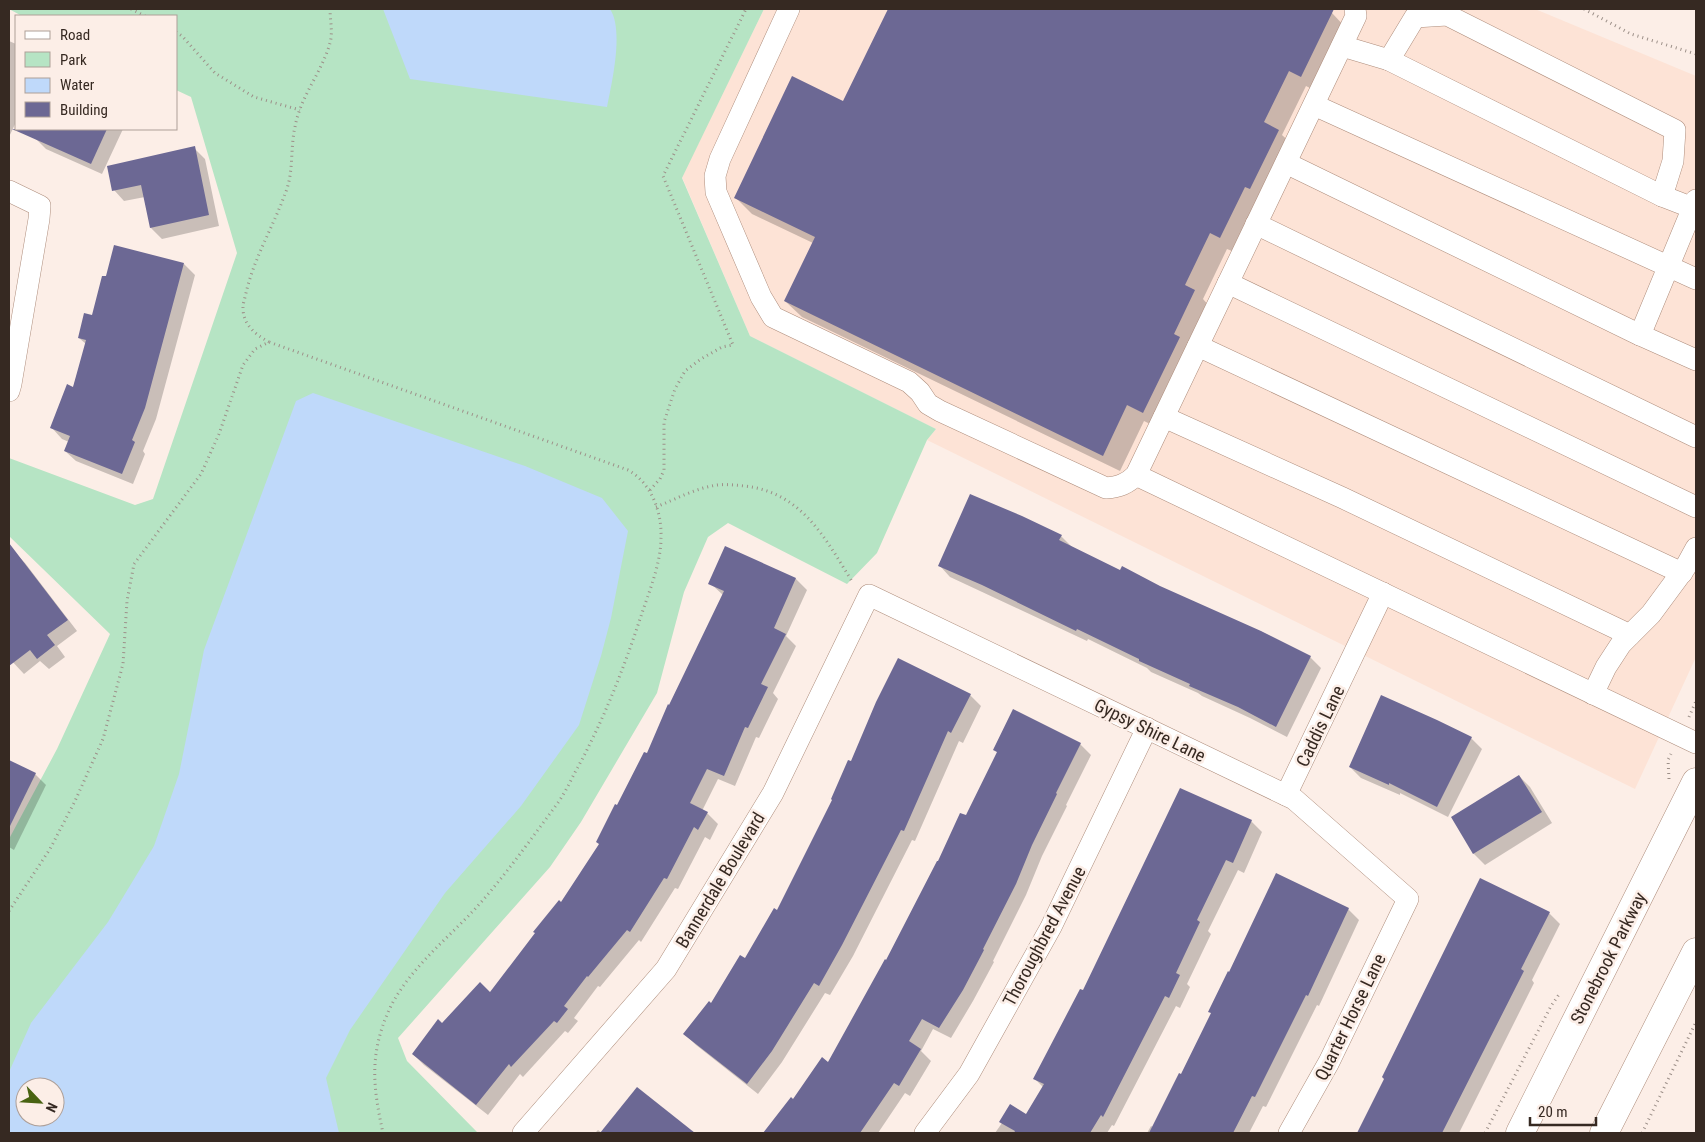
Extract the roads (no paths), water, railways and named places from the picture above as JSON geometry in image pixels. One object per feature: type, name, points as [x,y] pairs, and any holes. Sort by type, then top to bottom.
[{"type":"main road","name":"Stonebrook Parkway","points":[[1520,1133],[1696,782]]},
{"type":"main road","points":[[1604,1133],[1696,952]]},
{"type":"street","points":[[789,9],[720,159],[715,176],[716,192],[727,220],[761,297],[773,317],[910,382],[928,404],[940,411],[1106,488],[1128,483],[1136,475],[1342,46],[1356,16],[1355,9]]},
{"type":"street","points":[[1389,60],[1415,17],[1447,16],[1508,46],[1675,130],[1673,161],[1662,196]]},
{"type":"street","points":[[1342,46],[1389,60],[1662,196],[1695,204],[1640,335]]},
{"type":"street","points":[[1314,105],[1696,279]]},
{"type":"street","points":[[1286,163],[1640,335],[1696,360]]},
{"type":"street","points":[[9,191],[40,206],[9,391]]},
{"type":"street","points":[[1256,224],[1696,437]]},
{"type":"street","points":[[1228,284],[1696,507]]},
{"type":"street","points":[[1198,346],[1682,573]]},
{"type":"street","points":[[1164,417],[1343,498],[1630,635]]},
{"type":"street","points":[[1136,475],[1696,743]]},
{"type":"street","points":[[1593,694],[1606,667],[1621,644],[1651,614],[1682,573],[1696,548]]},
{"type":"street","name":"Caddis Lane","points":[[1286,795],[1382,593]]},
{"type":"street","name":"Gypsy Shire Lane","points":[[867,599],[1147,728],[1294,799],[1408,899]]},
{"type":"street","name":"Bannerdale Boulevard","points":[[523,1133],[666,969],[773,793],[867,599]]},
{"type":"street","name":"Thoroughbred Avenue","points":[[925,1133],[969,1074],[1051,927],[1147,728]]},
{"type":"street","name":"Quarter Horse Lane","points":[[1289,1133],[1329,1062],[1408,899]]},
{"type":"water","points":[[383,9],[610,9],[614,18],[617,43],[607,107],[410,79]]},
{"type":"water","points":[[313,393],[525,466],[602,498],[628,531],[611,618],[579,725],[521,806],[445,893],[350,1030],[326,1078],[339,1133],[9,1133],[9,1072],[31,1023],[108,922],[154,846],[179,774],[204,650],[296,401]]}]
